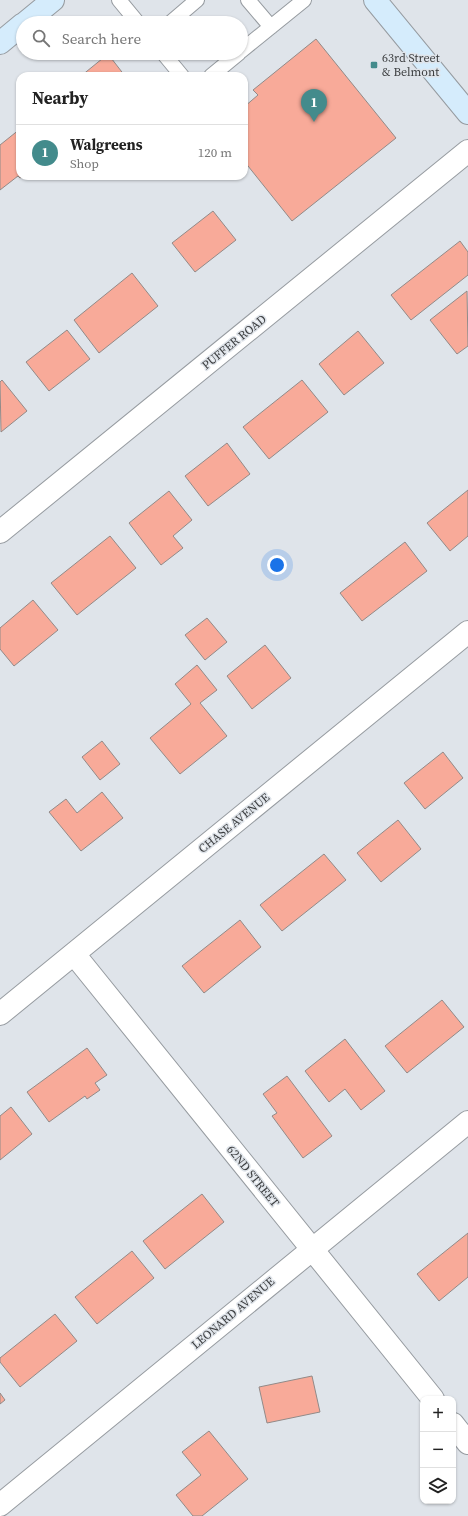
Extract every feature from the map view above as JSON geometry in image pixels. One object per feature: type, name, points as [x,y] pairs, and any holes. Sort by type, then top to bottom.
[{"type":"main road","points":[[34,16],[53,0]]},
{"type":"main road","points":[[375,0],[468,113]]},
{"type":"main road","points":[[0,43],[16,30]]},
{"type":"street","name":"PUFFER ROAD","points":[[0,532],[468,151]]},
{"type":"street","name":"CHASE AVENUE","points":[[0,1014],[468,632]]},
{"type":"street","name":"62ND STREET","points":[[74,954],[431,1396]]},
{"type":"street","name":"LEONARD AVENUE","points":[[0,1505],[311,1248],[468,1122]]},
{"type":"street","points":[[456,1428],[468,1443]]},
{"type":"lane","points":[[119,0],[132,16]]},
{"type":"lane","points":[[178,16],[197,0]]},
{"type":"lane","points":[[248,0],[271,27]]},
{"type":"lane","points":[[248,46],[304,0]]},
{"type":"lane","points":[[169,60],[179,72]]},
{"type":"lane","points":[[216,72],[230,60]]},
{"type":"building","points":[[316,39],[396,138],[292,221],[248,166],[248,104],[258,95],[253,90]]},
{"type":"building","points":[[101,60],[113,60],[122,72],[86,72]]},
{"type":"building","points":[[16,132],[16,178],[0,190],[0,145]]},
{"type":"building","points":[[213,211],[236,240],[195,272],[172,243]]},
{"type":"building","points":[[460,241],[468,252],[468,275],[411,320],[391,295]]},
{"type":"building","points":[[132,273],[158,306],[99,353],[74,320]]},
{"type":"building","points":[[467,291],[468,346],[457,354],[430,320]]},
{"type":"building","points":[[67,330],[90,359],[49,391],[26,362]]},
{"type":"building","points":[[358,331],[384,363],[344,395],[319,364]]},
{"type":"building","points":[[2,380],[27,411],[1,432],[0,382]]},
{"type":"building","points":[[302,380],[328,412],[269,459],[243,427]]},
{"type":"building","points":[[227,443],[250,474],[208,506],[185,476]]},
{"type":"building","points":[[468,490],[468,536],[450,551],[427,523]]},
{"type":"building","points":[[169,491],[192,520],[173,536],[183,548],[161,565],[129,523]]},
{"type":"building","points":[[110,536],[136,568],[77,615],[51,583]]},
{"type":"building","points":[[405,542],[427,571],[362,621],[340,593]]},
{"type":"building","points":[[33,600],[58,630],[14,666],[0,649],[0,628]]},
{"type":"building","points":[[207,618],[227,642],[205,660],[185,635]]},
{"type":"building","points":[[265,645],[291,678],[252,709],[227,676]]},
{"type":"building","points":[[197,665],[217,690],[200,703],[227,736],[180,774],[150,738],[191,704],[175,684]]},
{"type":"building","points":[[102,741],[120,764],[100,780],[82,757]]},
{"type":"building","points":[[443,752],[463,778],[425,809],[404,783]]},
{"type":"building","points":[[102,792],[123,818],[81,851],[49,812],[66,799],[77,813]]},
{"type":"building","points":[[398,820],[421,849],[381,882],[357,853]]},
{"type":"building","points":[[324,854],[346,880],[282,931],[260,905]]},
{"type":"building","points":[[240,920],[261,947],[204,993],[182,966]]},
{"type":"building","points":[[442,1000],[464,1027],[407,1073],[385,1046]]},
{"type":"building","points":[[345,1039],[385,1091],[361,1110],[345,1089],[329,1102],[305,1071]]},
{"type":"building","points":[[87,1048],[107,1075],[95,1083],[100,1090],[87,1099],[85,1096],[49,1122],[27,1092]]},
{"type":"building","points":[[287,1076],[332,1136],[303,1158],[272,1116],[277,1113],[263,1094]]},
{"type":"building","points":[[11,1107],[32,1134],[0,1160],[0,1116]]},
{"type":"building","points":[[202,1194],[224,1222],[165,1269],[143,1241]]},
{"type":"building","points":[[468,1233],[468,1277],[439,1301],[417,1274]]},
{"type":"building","points":[[132,1251],[154,1278],[97,1324],[75,1297]]},
{"type":"building","points":[[55,1314],[77,1341],[20,1387],[0,1362],[0,1358]]},
{"type":"building","points":[[312,1376],[320,1412],[267,1423],[259,1387]]},
{"type":"building","points":[[0,1393],[5,1400],[0,1404]]},
{"type":"building","points":[[209,1431],[248,1479],[202,1516],[193,1516],[176,1495],[201,1475],[182,1452]]},
{"type":"place","name":"63rd Street & Belmont","points":[[374,65]]},
{"type":"place","name":"Walgreens","points":[[314,122]]}]
